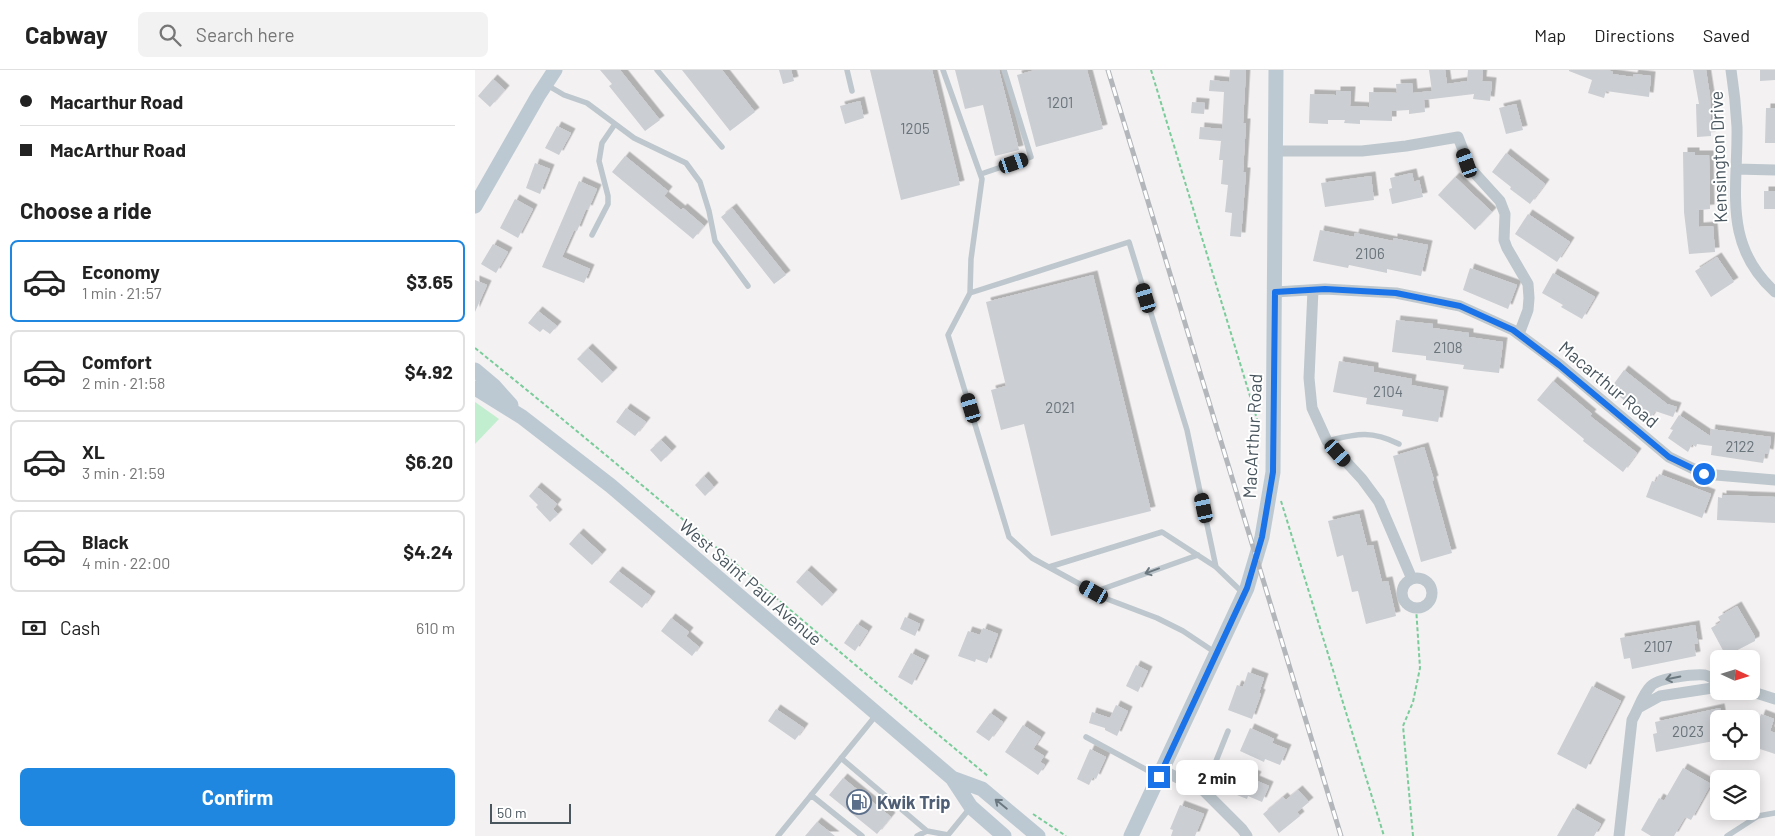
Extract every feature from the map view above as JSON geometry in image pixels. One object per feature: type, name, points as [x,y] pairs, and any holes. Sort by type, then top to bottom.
[{"type":"street","points":[[475,206],[545,84],[555,70]]},
{"type":"street","name":"MacArthur Road","points":[[1131,836],[1244,594],[1257,560],[1262,537],[1273,472],[1276,70]]},
{"type":"street","name":"Kensington Drive","points":[[1731,70],[1735,100],[1735,216],[1742,246],[1755,269],[1775,292]]},
{"type":"street","points":[[1276,151],[1362,151],[1458,137],[1470,168],[1500,201],[1505,214],[1504,240],[1528,284],[1529,298],[1527,310],[1519,334]]},
{"type":"street","points":[[1736,169],[1775,170]]},
{"type":"street","points":[[1313,290],[1309,378],[1311,408],[1327,441],[1362,479],[1379,502],[1412,579]]},
{"type":"street","name":"Macarthur Road","points":[[1275,292],[1313,290],[1396,293],[1460,306],[1519,334],[1669,457],[1704,474],[1775,480]]},
{"type":"street","name":"West Saint Paul Avenue","points":[[475,370],[494,386],[522,417]]},
{"type":"street","name":"West Saint Paul Avenue","points":[[475,388],[522,417],[611,486],[952,778],[971,807],[1003,836]]},
{"type":"street","points":[[1417,578],[1429,584],[1432,593],[1431,598],[1425,605],[1416,607],[1407,603],[1403,594],[1405,585],[1412,579],[1417,578]]},
{"type":"street","points":[[1619,836],[1632,720],[1640,707],[1644,694],[1653,683],[1678,677],[1706,675],[1710,677]]},
{"type":"street","points":[[1640,707],[1660,696],[1710,689]]},
{"type":"street","points":[[1760,694],[1775,699]]},
{"type":"street","points":[[1161,773],[1204,791],[1247,836]]},
{"type":"street","name":"West Saint Paul Avenue","points":[[952,778],[982,789],[1038,836]]},
{"type":"lane","points":[[657,70],[721,147]]},
{"type":"lane","points":[[847,70],[852,91]]},
{"type":"lane","points":[[943,70],[982,179],[971,259],[970,293],[949,335],[1009,537],[1032,558],[1107,600],[1157,618],[1183,631],[1217,654]]},
{"type":"lane","points":[[981,174],[1031,158],[1004,70]]},
{"type":"lane","points":[[545,84],[564,96],[587,103],[634,138],[686,164],[700,182],[709,211],[715,241],[748,286]]},
{"type":"lane","points":[[592,235],[608,204],[608,196],[599,161],[602,143],[615,124]]},
{"type":"lane","points":[[970,293],[1129,242],[1187,430],[1217,567]]},
{"type":"lane","points":[[1327,441],[1361,434],[1382,436],[1399,444]]},
{"type":"lane","points":[[1049,567],[1162,532],[1217,567],[1244,594]]},
{"type":"lane","points":[[1094,592],[1198,555]]},
{"type":"lane","points":[[778,836],[877,714]]},
{"type":"lane","points":[[1204,791],[1228,731]]},
{"type":"lane","points":[[1085,737],[1161,773]]},
{"type":"lane","points":[[841,758],[927,831],[949,836],[971,807]]},
{"type":"lane","points":[[811,795],[862,836]]},
{"type":"lane","points":[[1727,836],[1758,816],[1775,813]]},
{"type":"lane","points":[[917,836],[927,831]]},
{"type":"path","points":[[1151,70],[1262,437]]},
{"type":"path","points":[[475,348],[647,489],[870,679],[990,778]]},
{"type":"path","points":[[1282,503],[1384,836]]},
{"type":"path","points":[[1413,836],[1403,726],[1413,702],[1420,668],[1416,607]]},
{"type":"path","points":[[1033,814],[1066,836]]},
{"type":"green space","points":[[475,402],[499,419],[475,444]]},
{"type":"building","points":[[600,70],[620,70],[660,120],[645,131],[609,86],[612,84]]},
{"type":"building","points":[[682,70],[722,70],[755,112],[730,131]]},
{"type":"building","points":[[779,70],[791,70],[794,81],[783,84]]},
{"type":"building","points":[[870,70],[932,70],[960,185],[901,200]]},
{"type":"building","points":[[955,70],[999,70],[1019,150],[995,156],[983,105],[965,109]]},
{"type":"building","points":[[1035,70],[1087,70],[1103,129],[1036,147],[1017,75]]},
{"type":"building","points":[[1230,70],[1246,70],[1243,123],[1246,123],[1243,172],[1246,172],[1241,237],[1230,236],[1232,213],[1225,212],[1228,185],[1221,184],[1223,160],[1219,160],[1221,141],[1199,139],[1200,127],[1222,129],[1224,92],[1209,91],[1210,80],[1229,82]]},
{"type":"building","points":[[1429,70],[1445,70],[1447,84],[1467,81],[1468,70],[1483,70],[1482,81],[1492,82],[1490,101],[1473,99],[1474,94],[1424,100],[1425,112],[1409,114],[1409,110],[1392,111],[1392,121],[1360,120],[1360,124],[1344,123],[1345,120],[1328,120],[1328,124],[1309,123],[1310,94],[1336,95],[1336,91],[1351,91],[1350,106],[1369,107],[1369,92],[1397,93],[1396,84],[1412,83],[1413,93],[1432,91]]},
{"type":"building","points":[[1569,70],[1608,70],[1613,72],[1612,74],[1633,77],[1634,74],[1651,76],[1649,97],[1606,91],[1604,98],[1588,93],[1592,80]]},
{"type":"building","points":[[1693,70],[1706,70],[1710,96],[1711,136],[1697,137],[1696,104],[1699,104]]},
{"type":"building","points":[[1760,70],[1775,70],[1775,80],[1760,81]]},
{"type":"building","points":[[493,79],[505,90],[490,107],[478,96]]},
{"type":"building","points":[[860,101],[864,118],[845,124],[840,106]]},
{"type":"building","points":[[1192,102],[1205,103],[1204,114],[1191,113]]},
{"type":"building","points":[[1516,104],[1523,130],[1506,134],[1499,108]]},
{"type":"building","points":[[1766,108],[1775,108],[1775,143],[1765,143]]},
{"type":"building","points":[[557,126],[571,133],[559,155],[545,148]]},
{"type":"building","points":[[1683,152],[1695,152],[1695,155],[1709,155],[1710,209],[1699,210],[1699,227],[1713,226],[1715,252],[1689,254],[1684,212]]},
{"type":"building","points":[[1506,153],[1545,184],[1530,204],[1492,172]]},
{"type":"building","points":[[625,156],[668,191],[664,196],[681,210],[683,208],[704,226],[693,239],[612,172]]},
{"type":"building","points":[[535,163],[550,169],[540,194],[526,188]]},
{"type":"building","points":[[1412,173],[1414,182],[1419,180],[1423,197],[1392,204],[1389,189],[1392,188],[1390,178]]},
{"type":"building","points":[[1371,176],[1374,200],[1325,207],[1321,183]]},
{"type":"building","points":[[1455,177],[1492,212],[1475,230],[1438,195]]},
{"type":"building","points":[[579,181],[597,189],[577,231],[574,230],[562,257],[590,269],[584,283],[542,267]]},
{"type":"building","points":[[1764,191],[1775,191],[1775,209],[1764,209]]},
{"type":"building","points":[[515,199],[533,209],[518,238],[500,228]]},
{"type":"building","points":[[732,208],[786,275],[774,284],[721,217]]},
{"type":"building","points":[[1528,214],[1570,242],[1557,262],[1515,234]]},
{"type":"building","points":[[1320,230],[1354,237],[1355,233],[1393,241],[1393,238],[1428,245],[1421,276],[1387,269],[1387,273],[1349,265],[1348,268],[1313,261]]},
{"type":"building","points":[[493,244],[508,252],[496,273],[481,264]]},
{"type":"building","points":[[1717,257],[1734,282],[1711,297],[1695,271]]},
{"type":"building","points":[[1470,268],[1517,285],[1508,309],[1463,290]]},
{"type":"building","points":[[1553,273],[1595,297],[1582,319],[1542,293]]},
{"type":"building","points":[[1093,275],[1151,511],[1051,536],[1024,424],[1001,430],[991,390],[1006,386],[986,302]]},
{"type":"building","points":[[475,280],[487,285],[475,312]]},
{"type":"building","points":[[538,311],[557,326],[550,334],[543,329],[540,332],[528,323]]},
{"type":"building","points":[[1396,320],[1433,324],[1433,328],[1469,333],[1469,337],[1503,342],[1499,373],[1463,369],[1464,365],[1426,360],[1426,356],[1392,352]]},
{"type":"building","points":[[588,348],[613,372],[602,383],[577,359]]},
{"type":"building","points":[[1339,361],[1374,367],[1374,372],[1412,379],[1411,385],[1444,391],[1438,422],[1402,416],[1403,410],[1366,404],[1367,398],[1333,392]]},
{"type":"building","points":[[1624,370],[1667,404],[1677,407],[1673,417],[1655,411],[1649,420],[1610,389]]},
{"type":"building","points":[[1553,381],[1592,414],[1590,416],[1637,453],[1623,472],[1583,441],[1584,439],[1537,400]]},
{"type":"building","points":[[626,408],[646,422],[635,436],[616,422]]},
{"type":"building","points":[[1679,415],[1710,436],[1711,429],[1771,437],[1769,454],[1765,453],[1763,463],[1711,455],[1712,446],[1697,444],[1696,447],[1692,444],[1688,452],[1668,438],[1673,430],[1670,429]]},
{"type":"building","points":[[661,440],[672,451],[661,462],[650,450]]},
{"type":"building","points":[[1424,447],[1452,553],[1421,562],[1393,456]]},
{"type":"building","points":[[1659,474],[1711,494],[1702,518],[1646,497],[1652,481],[1656,482]]},
{"type":"building","points":[[704,476],[714,487],[705,496],[695,485]]},
{"type":"building","points":[[537,487],[557,504],[553,509],[558,514],[550,522],[529,496]]},
{"type":"building","points":[[1722,495],[1775,497],[1775,523],[1717,520],[1718,497],[1722,498]]},
{"type":"building","points":[[1359,514],[1367,546],[1373,545],[1382,582],[1388,581],[1396,616],[1366,624],[1358,591],[1352,592],[1343,555],[1337,557],[1328,521]]},
{"type":"building","points":[[579,533],[602,554],[592,565],[569,544]]},
{"type":"building","points":[[807,570],[833,594],[822,606],[796,582]]},
{"type":"building","points":[[618,571],[651,596],[642,608],[609,582]]},
{"type":"building","points":[[1737,606],[1755,637],[1755,641],[1738,650],[1723,650],[1711,628],[1721,622],[1718,617]]},
{"type":"building","points":[[905,617],[920,624],[915,636],[900,629]]},
{"type":"building","points":[[671,618],[689,632],[686,636],[699,647],[692,656],[661,631]]},
{"type":"building","points":[[857,624],[868,631],[855,651],[844,643]]},
{"type":"building","points":[[1695,625],[1698,644],[1694,644],[1696,656],[1632,669],[1630,658],[1624,659],[1620,638]]},
{"type":"building","points":[[983,628],[998,634],[987,663],[976,659],[975,662],[958,656],[968,631],[980,635]]},
{"type":"building","points":[[911,653],[925,660],[912,685],[898,677]]},
{"type":"building","points":[[1136,665],[1148,671],[1138,692],[1126,686]]},
{"type":"building","points":[[1248,672],[1264,678],[1259,693],[1261,694],[1252,719],[1228,710],[1237,685],[1243,687]]},
{"type":"building","points":[[1592,686],[1621,701],[1586,769],[1557,754]]},
{"type":"building","points":[[1116,705],[1128,711],[1117,736],[1105,730],[1105,728],[1089,723],[1092,712],[1110,718]]},
{"type":"building","points":[[776,709],[804,728],[795,740],[768,721]]},
{"type":"building","points":[[1710,710],[1710,742],[1656,752],[1653,734],[1657,733],[1655,722]]},
{"type":"building","points":[[990,713],[1003,722],[989,741],[976,732]]},
{"type":"building","points":[[1761,714],[1774,719],[1770,731],[1775,733],[1775,754],[1760,749]]},
{"type":"building","points":[[1023,725],[1041,737],[1033,749],[1044,756],[1040,762],[1045,765],[1038,775],[1005,752]]},
{"type":"building","points":[[1250,728],[1274,739],[1272,743],[1287,749],[1280,765],[1265,759],[1264,762],[1240,751]]},
{"type":"building","points":[[1090,749],[1106,757],[1096,779],[1093,777],[1089,785],[1077,779]]},
{"type":"building","points":[[1231,765],[1257,776],[1255,780],[1269,786],[1262,802],[1248,796],[1247,799],[1222,789]]},
{"type":"building","points":[[1683,768],[1710,783],[1691,820],[1685,817],[1674,836],[1651,836],[1641,830],[1659,798],[1664,801]]},
{"type":"building","points":[[843,778],[891,817],[877,834],[829,795]]},
{"type":"building","points":[[1298,790],[1309,802],[1297,812],[1300,816],[1279,833],[1263,814],[1283,797],[1286,800]]},
{"type":"building","points":[[1180,805],[1204,814],[1195,836],[1171,836],[1173,830],[1170,829]]},
{"type":"building","points":[[1573,808],[1601,824],[1594,836],[1557,836]]},
{"type":"building","points":[[817,822],[835,836],[805,836]]},
{"type":"railway","points":[[1108,70],[1341,836]]},
{"type":"place","name":"Kwik Trip","points":[[859,802]]},
{"type":"route","points":[[1159,777],[1230,626],[1257,560],[1273,472],[1275,292],[1325,289],[1396,293],[1460,306],[1513,330],[1559,365],[1669,457],[1704,474]]}]
